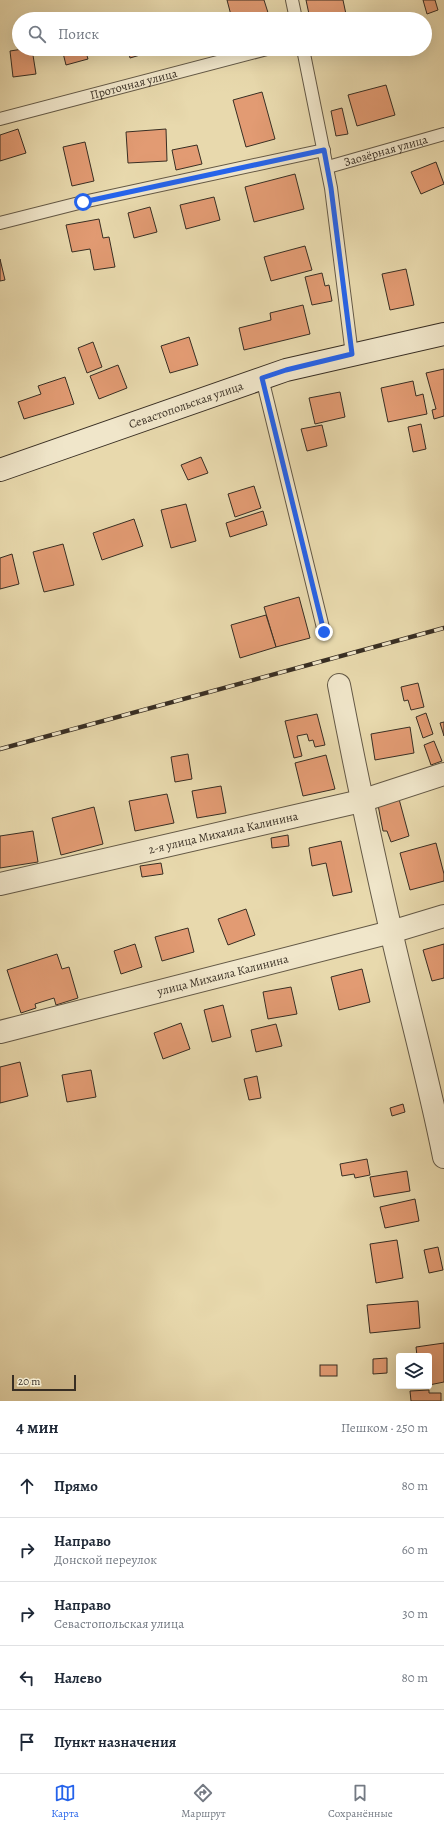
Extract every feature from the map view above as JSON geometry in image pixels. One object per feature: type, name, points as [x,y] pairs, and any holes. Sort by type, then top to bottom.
[{"type":"street","name":"Севастопольская улица","points":[[0,470],[286,370],[444,334]]},
{"type":"street","points":[[339,685],[361,801],[391,932],[437,1088],[444,1157]]},
{"type":"street","name":"2-я улица Михаила Калинина","points":[[0,884],[361,801],[444,774]]},
{"type":"street","name":"улица Михаила Калинина","points":[[0,1032],[391,932],[444,916]]},
{"type":"lane","points":[[292,0],[295,12]]},
{"type":"lane","name":"Проточная улица","points":[[0,119],[240,56]]},
{"type":"lane","points":[[304,56],[328,167],[352,354]]},
{"type":"lane","name":"Заозёрная улица","points":[[328,167],[444,134]]},
{"type":"lane","points":[[0,223],[83,202],[324,150]]},
{"type":"lane","points":[[262,378],[324,632]]},
{"type":"building","points":[[227,0],[264,0],[268,12],[230,12]]},
{"type":"building","points":[[306,0],[343,0],[346,12],[309,12]]},
{"type":"building","points":[[423,0],[435,0],[438,10],[426,12]]},
{"type":"building","points":[[10,51],[12,51],[12,56],[33,56],[36,74],[13,77]]},
{"type":"building","points":[[64,56],[87,56],[88,59],[66,65]]},
{"type":"building","points":[[386,85],[395,115],[357,126],[348,95]]},
{"type":"building","points":[[262,92],[275,139],[246,147],[233,100]]},
{"type":"building","points":[[342,108],[348,134],[336,136],[331,111]]},
{"type":"building","points":[[18,129],[26,153],[0,161],[0,135]]},
{"type":"building","points":[[166,129],[167,161],[128,163],[126,132]]},
{"type":"building","points":[[85,142],[94,181],[72,186],[63,147]]},
{"type":"building","points":[[197,145],[202,164],[176,170],[172,150]]},
{"type":"building","points":[[436,162],[444,184],[421,194],[411,172]]},
{"type":"building","points":[[295,174],[304,209],[254,222],[245,187]]},
{"type":"building","points":[[214,197],[220,220],[186,229],[180,205]]},
{"type":"building","points":[[150,207],[157,232],[134,238],[128,213]]},
{"type":"building","points":[[99,219],[103,238],[109,237],[115,267],[94,270],[90,249],[72,252],[66,225]]},
{"type":"building","points":[[305,246],[312,270],[271,281],[264,257]]},
{"type":"building","points":[[0,259],[5,280],[0,281]]},
{"type":"building","points":[[406,269],[414,305],[390,310],[382,274]]},
{"type":"building","points":[[322,273],[325,286],[329,285],[332,301],[312,305],[305,277]]},
{"type":"building","points":[[303,305],[310,334],[244,350],[239,328],[271,320],[270,313]]},
{"type":"building","points":[[189,337],[198,365],[170,373],[161,346]]},
{"type":"building","points":[[93,342],[102,367],[87,373],[78,348]]},
{"type":"building","points":[[118,365],[127,388],[99,399],[90,376]]},
{"type":"building","points":[[444,369],[444,416],[434,419],[432,410],[436,409],[426,373]]},
{"type":"building","points":[[65,377],[74,404],[24,419],[18,402],[41,394],[38,386]]},
{"type":"building","points":[[413,381],[416,396],[423,394],[427,414],[388,422],[381,388]]},
{"type":"building","points":[[340,392],[345,417],[315,424],[309,398]]},
{"type":"building","points":[[421,424],[426,449],[413,452],[408,427]]},
{"type":"building","points":[[322,425],[327,446],[307,451],[301,429]]},
{"type":"building","points":[[201,457],[208,473],[188,480],[181,465]]},
{"type":"building","points":[[254,486],[261,508],[235,517],[228,494]]},
{"type":"building","points":[[186,504],[196,541],[171,548],[161,510]]},
{"type":"building","points":[[263,511],[267,525],[230,537],[226,523]]},
{"type":"building","points":[[134,519],[143,546],[102,560],[93,533]]},
{"type":"building","points":[[63,544],[74,585],[44,592],[33,552]]},
{"type":"building","points":[[12,554],[19,584],[0,589],[0,558]]},
{"type":"building","points":[[299,597],[310,638],[276,647],[264,607]]},
{"type":"building","points":[[266,615],[276,647],[240,658],[231,625]]},
{"type":"building","points":[[418,683],[424,707],[411,710],[408,700],[404,701],[401,687]]},
{"type":"building","points":[[426,713],[433,734],[423,738],[416,717]]},
{"type":"building","points":[[317,714],[325,745],[315,747],[313,740],[309,741],[307,734],[297,736],[302,756],[294,758],[285,721]]},
{"type":"building","points":[[444,722],[444,736],[440,723]]},
{"type":"building","points":[[410,727],[414,753],[375,760],[371,734]]},
{"type":"building","points":[[434,741],[442,761],[431,765],[424,745]]},
{"type":"building","points":[[188,754],[192,779],[175,782],[171,757]]},
{"type":"building","points":[[326,755],[335,789],[303,796],[295,763]]},
{"type":"building","points":[[221,786],[226,813],[197,818],[192,791]]},
{"type":"building","points":[[167,794],[174,823],[135,831],[129,801]]},
{"type":"building","points":[[399,799],[409,836],[391,842],[387,831],[383,831],[378,805]]},
{"type":"building","points":[[94,807],[103,844],[61,855],[52,818]]},
{"type":"building","points":[[33,831],[38,862],[0,868],[0,836]]},
{"type":"building","points":[[288,835],[289,846],[272,848],[271,838]]},
{"type":"building","points":[[341,841],[352,892],[333,896],[326,863],[312,866],[309,848]]},
{"type":"building","points":[[436,843],[444,874],[444,881],[410,890],[400,853]]},
{"type":"building","points":[[161,863],[163,874],[142,877],[140,866]]},
{"type":"building","points":[[246,909],[255,935],[228,945],[218,919]]},
{"type":"building","points":[[188,928],[194,952],[162,961],[155,937]]},
{"type":"building","points":[[135,944],[142,967],[121,974],[114,951]]},
{"type":"building","points":[[444,944],[444,978],[432,981],[423,950]]},
{"type":"building","points":[[57,954],[62,969],[69,967],[78,998],[56,1005],[54,998],[35,1004],[36,1008],[21,1013],[7,970]]},
{"type":"building","points":[[362,969],[370,1002],[339,1010],[331,977]]},
{"type":"building","points":[[291,987],[297,1014],[268,1019],[263,992]]},
{"type":"building","points":[[223,1005],[231,1037],[212,1042],[204,1010]]},
{"type":"building","points":[[181,1023],[190,1049],[163,1059],[154,1033]]},
{"type":"building","points":[[276,1024],[282,1046],[256,1052],[251,1030]]},
{"type":"building","points":[[20,1062],[28,1096],[0,1103],[0,1067]]},
{"type":"building","points":[[91,1070],[96,1097],[67,1102],[62,1075]]},
{"type":"building","points":[[257,1076],[261,1098],[249,1100],[244,1079]]},
{"type":"building","points":[[403,1104],[405,1112],[392,1116],[390,1108]]},
{"type":"building","points":[[367,1159],[370,1175],[355,1178],[354,1174],[342,1176],[340,1164]]},
{"type":"building","points":[[407,1171],[410,1191],[374,1197],[370,1177]]},
{"type":"building","points":[[415,1199],[419,1221],[385,1228],[380,1207]]},
{"type":"building","points":[[397,1240],[403,1278],[376,1283],[370,1244]]},
{"type":"building","points":[[438,1247],[443,1270],[429,1273],[424,1250]]},
{"type":"building","points":[[418,1301],[420,1328],[370,1333],[367,1305]]},
{"type":"building","points":[[444,1343],[444,1382],[432,1384],[432,1353],[417,1353],[416,1347]]},
{"type":"building","points":[[387,1358],[387,1373],[373,1374],[373,1359]]},
{"type":"building","points":[[320,1365],[337,1365],[337,1376],[320,1376]]},
{"type":"building","points":[[429,1390],[429,1393],[441,1393],[441,1401],[411,1401],[410,1391]]},
{"type":"railway","points":[[0,749],[444,628]]},
{"type":"route","points":[[83,202],[324,150],[331,188],[352,354],[286,370],[262,378],[324,632]]}]
